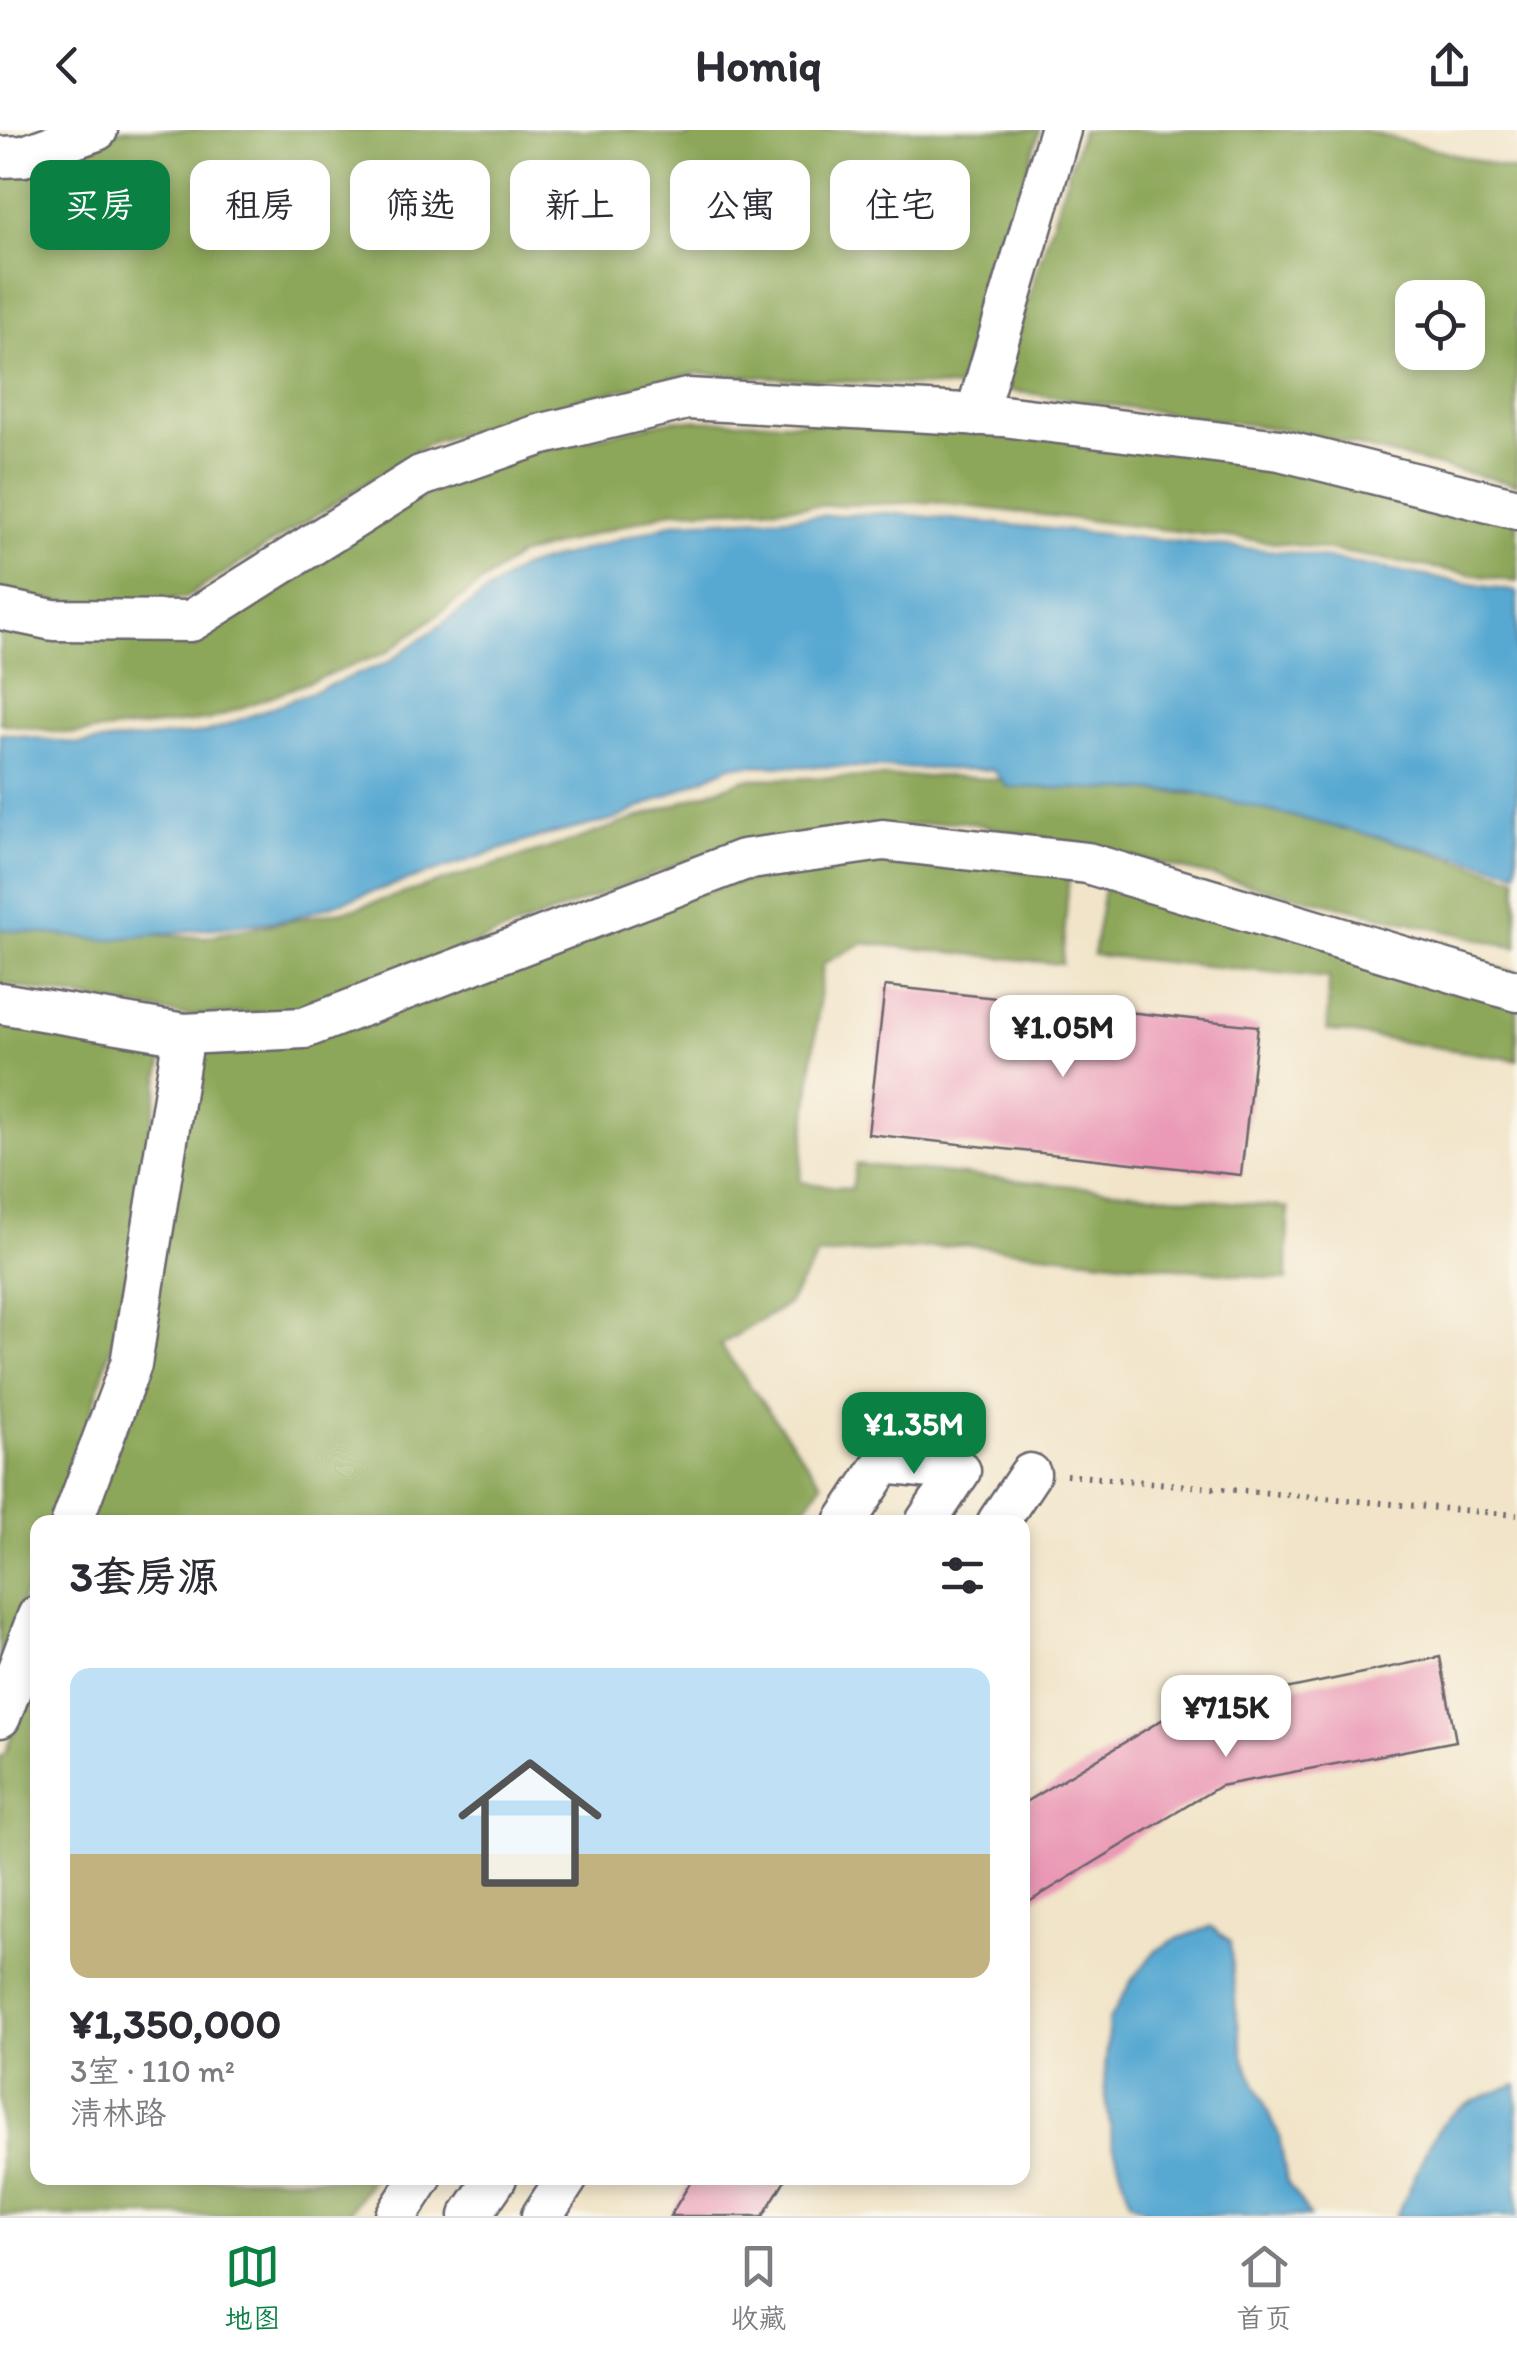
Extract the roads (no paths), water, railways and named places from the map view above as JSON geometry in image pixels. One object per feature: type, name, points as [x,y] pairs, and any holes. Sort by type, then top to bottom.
[{"type":"street","points":[[0,158],[24,156],[97,130]]},
{"type":"street","points":[[976,414],[1060,130]]},
{"type":"street","points":[[0,609],[52,620],[191,621],[421,476],[539,435],[686,400],[976,414],[1280,450],[1517,509]]},
{"type":"street","points":[[0,1003],[184,1034],[304,1028],[744,860],[883,840],[1087,863],[1517,991]]},
{"type":"street","points":[[75,1515],[131,1364],[184,1034]]},
{"type":"street","points":[[850,1515],[884,1462],[960,1471],[931,1515]]},
{"type":"street","points":[[1003,1515],[1030,1474]]},
{"type":"street","points":[[0,1718],[30,1637]]},
{"type":"street","points":[[396,2216],[416,2185]]},
{"type":"street","points":[[470,2216],[491,2185]]},
{"type":"street","points":[[542,2216],[562,2185]]},
{"type":"water","points":[[888,513],[1295,553],[1517,592],[1517,871],[1192,792],[1008,787],[993,770],[733,765],[616,819],[536,838],[287,920],[106,940],[0,929],[0,733],[78,744],[206,733],[387,663],[521,568],[678,522]]},
{"type":"water","points":[[1211,1927],[1230,1941],[1244,2059],[1279,2135],[1287,2182],[1310,2216],[1154,2215],[1130,2201],[1113,2144],[1104,2085],[1109,2020],[1133,1978],[1157,1950]]},
{"type":"water","points":[[1517,2085],[1517,2216],[1396,2216],[1428,2147],[1444,2123],[1468,2105]]}]
